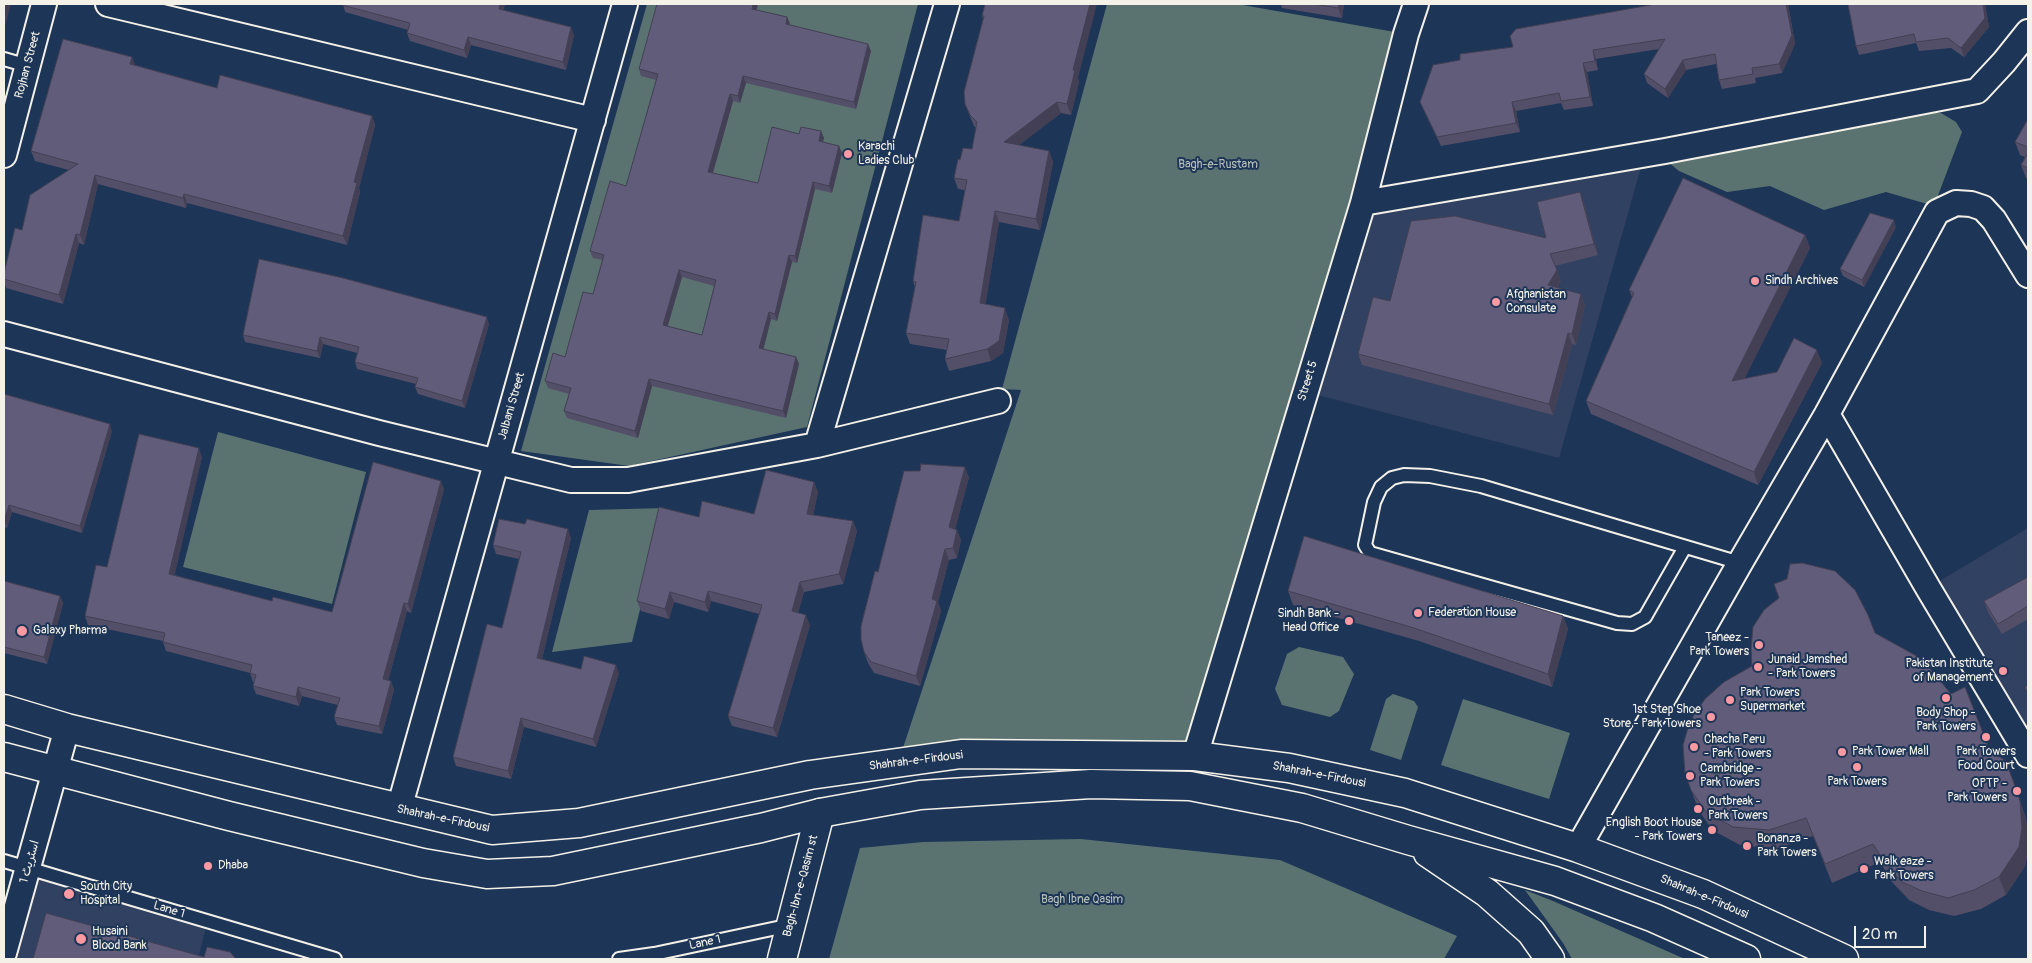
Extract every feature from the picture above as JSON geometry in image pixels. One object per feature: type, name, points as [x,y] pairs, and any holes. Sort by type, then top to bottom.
[{"type":"main road","name":"Shahrah-e-Firdousi","points":[[4,709],[67,728],[492,830],[579,823],[810,775],[961,754],[1195,756],[1289,768],[1404,793],[1578,848],[1703,894],[1844,959]]},
{"type":"main road","points":[[4,757],[413,860],[487,874],[553,870],[761,828],[820,813],[920,795],[1090,784],[1190,786],[1302,808],[1555,881],[1654,918],[1746,959]]},
{"type":"main road","name":"Bagh-Ibn-e-Qasim st","points":[[782,959],[820,813]]},
{"type":"main road","points":[[1408,840],[1487,893],[1531,932],[1550,959]]},
{"type":"street","name":"Rojhan Street","points":[[4,155],[44,4]]},
{"type":"street","points":[[108,4],[593,120]]},
{"type":"street","name":"Jalbani Street","points":[[399,809],[626,4]]},
{"type":"street","points":[[817,445],[947,4]]},
{"type":"street","name":"Street 5","points":[[1195,756],[1363,203],[1406,34],[1416,4]]},
{"type":"street","points":[[1363,203],[1665,151],[1977,92],[2028,32]]},
{"type":"street","points":[[1578,848],[1827,414],[1937,212],[1956,203],[1971,204],[1983,208],[1994,220],[2028,275]]},
{"type":"street","points":[[4,334],[571,480],[628,480],[817,445],[998,401]]},
{"type":"street","points":[[1827,414],[2028,755]]},
{"type":"street","name":"اسٹریٹ 1","points":[[4,953],[67,728]]},
{"type":"lane","points":[[4,59],[28,66]]},
{"type":"lane","points":[[1685,547],[1645,617],[1632,624],[1617,623],[1370,553],[1365,545],[1374,502],[1381,486],[1392,478],[1404,475],[1430,476],[1481,486],[1740,563]]},
{"type":"lane","name":"Lane 1","points":[[4,861],[335,959]]},
{"type":"lane","name":"Lane 1","points":[[619,959],[654,954],[791,925]]},
{"type":"shaded area","points":[[1645,153],[1559,458],[1306,392],[1361,206]]},
{"type":"shaded area","name":"Pakistan Institute of Management","points":[[2028,528],[2028,755],[1928,588]]},
{"type":"shaded area","name":"South City Hospital","points":[[28,867],[208,920],[198,959],[4,959]]},
{"type":"green space","points":[[647,4],[918,4],[807,427],[629,466],[521,451]]},
{"type":"green space","name":"Bagh-e-Rustam","points":[[1107,4],[1237,4],[1406,34],[1195,757],[898,763],[1021,390],[1002,389]]},
{"type":"green space","points":[[1927,113],[1941,113],[1956,122],[1962,132],[1934,206],[1886,192],[1824,210],[1770,186],[1727,192],[1679,171],[1668,162]]},
{"type":"green space","points":[[218,432],[366,472],[332,604],[183,567]]},
{"type":"green space","points":[[665,508],[632,642],[552,652],[589,510]]},
{"type":"green space","points":[[1299,647],[1343,657],[1354,674],[1339,711],[1330,717],[1282,705],[1275,689],[1287,654]]},
{"type":"green space","points":[[1393,694],[1414,701],[1418,707],[1401,760],[1370,750],[1386,699]]},
{"type":"green space","points":[[1463,699],[1570,733],[1549,799],[1441,765]]},
{"type":"green space","name":"Bagh Ibne Qasim","points":[[1081,839],[1280,860],[1457,936],[1444,959],[829,959],[860,848],[923,842]]},
{"type":"green space","points":[[1525,890],[1685,959],[1572,959],[1563,943]]},
{"type":"building","points":[[343,4],[500,4],[499,9],[571,27],[563,62],[468,37],[464,50],[407,33],[410,23]]},
{"type":"building","points":[[657,4],[753,4],[752,9],[787,17],[786,24],[868,44],[854,102],[743,76],[738,96],[730,94],[708,172],[758,183],[772,127],[799,134],[801,127],[821,131],[819,141],[839,146],[829,186],[813,182],[795,256],[789,255],[775,314],[769,312],[759,348],[796,357],[783,411],[649,379],[635,431],[564,411],[571,388],[545,381],[553,353],[565,357],[583,292],[593,294],[604,255],[590,251],[610,181],[626,186],[658,74],[639,69]],"holes":[[[679,270],[716,280],[702,335],[663,325]]]},
{"type":"building","points":[[985,4],[1090,4],[1073,70],[1075,70],[1067,104],[1057,102],[1004,142],[1049,151],[1036,219],[995,211],[980,303],[1005,308],[999,341],[987,349],[945,359],[949,339],[906,333],[916,282],[913,281],[923,215],[959,221],[967,180],[954,178],[958,159],[960,160],[963,148],[972,149],[977,122],[970,115],[965,104],[964,92],[984,16],[982,16]]},
{"type":"building","points":[[1313,4],[1339,4],[1338,8]]},
{"type":"building","points":[[1656,4],[1786,4],[1792,35],[1779,64],[1752,68],[1753,74],[1719,80],[1715,54],[1683,60],[1665,89],[1644,74],[1665,39],[1593,50],[1595,61],[1583,63],[1590,97],[1561,101],[1559,93],[1512,102],[1516,123],[1437,137],[1420,102],[1433,65],[1460,60],[1460,54],[1513,47],[1510,36],[1516,29]]},
{"type":"building","points":[[1848,4],[1983,4],[1985,18],[1961,48],[1948,38],[1916,42],[1914,34],[1856,46]]},
{"type":"building","points":[[63,39],[132,57],[130,64],[217,88],[220,75],[372,116],[354,182],[357,183],[343,236],[184,194],[183,198],[95,175],[80,235],[76,234],[59,295],[4,279],[15,228],[22,230],[30,195],[78,164],[31,151]]},
{"type":"building","points":[[2028,119],[2028,147],[2015,142]]},
{"type":"building","points":[[2028,153],[2028,168],[2021,165]]},
{"type":"building","points":[[1683,178],[1805,235],[1732,381],[1777,372],[1794,338],[1817,350],[1754,472],[1586,401],[1634,293],[1629,290]]},
{"type":"building","points":[[1580,192],[1594,244],[1550,254],[1557,270],[1548,285],[1581,294],[1572,334],[1568,333],[1549,404],[1358,354],[1373,297],[1390,301],[1411,221],[1455,216],[1546,238],[1537,202]]},
{"type":"building","points":[[1870,213],[1894,220],[1862,280],[1840,269]]},
{"type":"building","points":[[259,259],[343,278],[487,317],[462,401],[415,387],[418,378],[355,362],[359,347],[320,337],[317,351],[243,335]]},
{"type":"building","points":[[4,394],[110,424],[80,526],[9,505],[4,521]]},
{"type":"building","points":[[139,434],[199,448],[169,574],[272,601],[273,597],[332,612],[373,462],[441,481],[408,604],[404,603],[383,679],[391,681],[379,726],[334,717],[340,698],[298,687],[296,697],[253,686],[256,675],[250,673],[252,665],[163,642],[165,633],[85,616],[96,565],[107,567]]},
{"type":"building","points":[[921,464],[965,467],[949,527],[957,530],[953,548],[945,549],[932,599],[937,601],[916,676],[871,662],[864,652],[861,626],[875,571],[878,572],[904,471],[920,471]]},
{"type":"building","points":[[766,470],[814,482],[807,514],[853,521],[839,574],[800,582],[792,611],[806,615],[773,728],[728,716],[762,605],[708,591],[705,602],[670,592],[665,609],[637,601],[659,507],[699,517],[702,501],[754,514]]},
{"type":"building","points":[[499,519],[525,524],[527,519],[568,529],[537,658],[581,669],[584,656],[616,665],[593,739],[521,718],[508,771],[453,757],[487,624],[502,628],[521,552],[493,545]]},
{"type":"building","name":"Federation House","points":[[1304,536],[1563,616],[1548,674],[1414,628],[1288,591]]},
{"type":"building","name":"Park Tower Mall","points":[[1802,563],[1835,571],[1855,590],[1875,633],[1922,659],[1951,694],[1965,687],[1990,751],[2006,761],[2020,801],[2022,828],[2019,847],[1999,877],[1974,890],[1948,898],[1922,891],[1902,882],[1886,864],[1873,844],[1825,864],[1806,818],[1769,830],[1733,827],[1705,811],[1691,790],[1685,773],[1683,745],[1690,721],[1705,699],[1724,682],[1752,666],[1753,627],[1764,610],[1779,598],[1774,584],[1787,579],[1790,564]]},
{"type":"building","points":[[2028,577],[2028,606],[1998,624],[1984,601]]},
{"type":"building","points":[[4,581],[60,596],[44,657],[4,647]]},
{"type":"building","points":[[46,913],[204,957],[207,947],[230,952],[236,959],[33,959]]},
{"type":"place","name":"Karachi Ladies Club","points":[[848,154]]},
{"type":"place","name":"Sindh Archives","points":[[1755,281]]},
{"type":"place","name":"Afghanistan Consulate","points":[[1496,302]]},
{"type":"place","name":"Federation House","points":[[1418,613]]},
{"type":"place","name":"Sindh Bank - Head Office","points":[[1349,621]]},
{"type":"place","name":"Galaxy Pharma","points":[[22,631]]},
{"type":"place","name":"Taneez - Park Towers","points":[[1759,645]]},
{"type":"place","name":"Junaid Jamshed - Park Towers","points":[[1758,667]]},
{"type":"place","name":"Pakistan Institute of Management","points":[[2003,671]]},
{"type":"place","name":"Body Shop - Park Towers","points":[[1946,698]]},
{"type":"place","name":"Park Towers Supermarket","points":[[1730,700]]},
{"type":"place","name":"1st Step Shoe Store - Park Towers","points":[[1711,717]]},
{"type":"place","name":"Park Towers Food Court","points":[[1986,737]]},
{"type":"place","name":"Chacha Peru - Park Towers","points":[[1694,747]]},
{"type":"place","name":"Park Tower Mall","points":[[1842,752]]},
{"type":"place","name":"Park Towers","points":[[1857,767]]},
{"type":"place","name":"Cambridge - Park Towers","points":[[1690,776]]},
{"type":"place","name":"OPTP - Park Towers","points":[[2017,791]]},
{"type":"place","name":"Outbreak - Park Towers","points":[[1698,809]]},
{"type":"place","name":"English Boot House - Park Towers","points":[[1712,830]]},
{"type":"place","name":"Bonanza - Park Towers","points":[[1747,846]]},
{"type":"place","name":"Dhaba","points":[[208,866]]},
{"type":"place","name":"Walk eaze - Park Towers","points":[[1864,869]]},
{"type":"place","name":"South City Hospital","points":[[69,894]]},
{"type":"place","name":"Husaini Blood Bank","points":[[81,939]]}]
